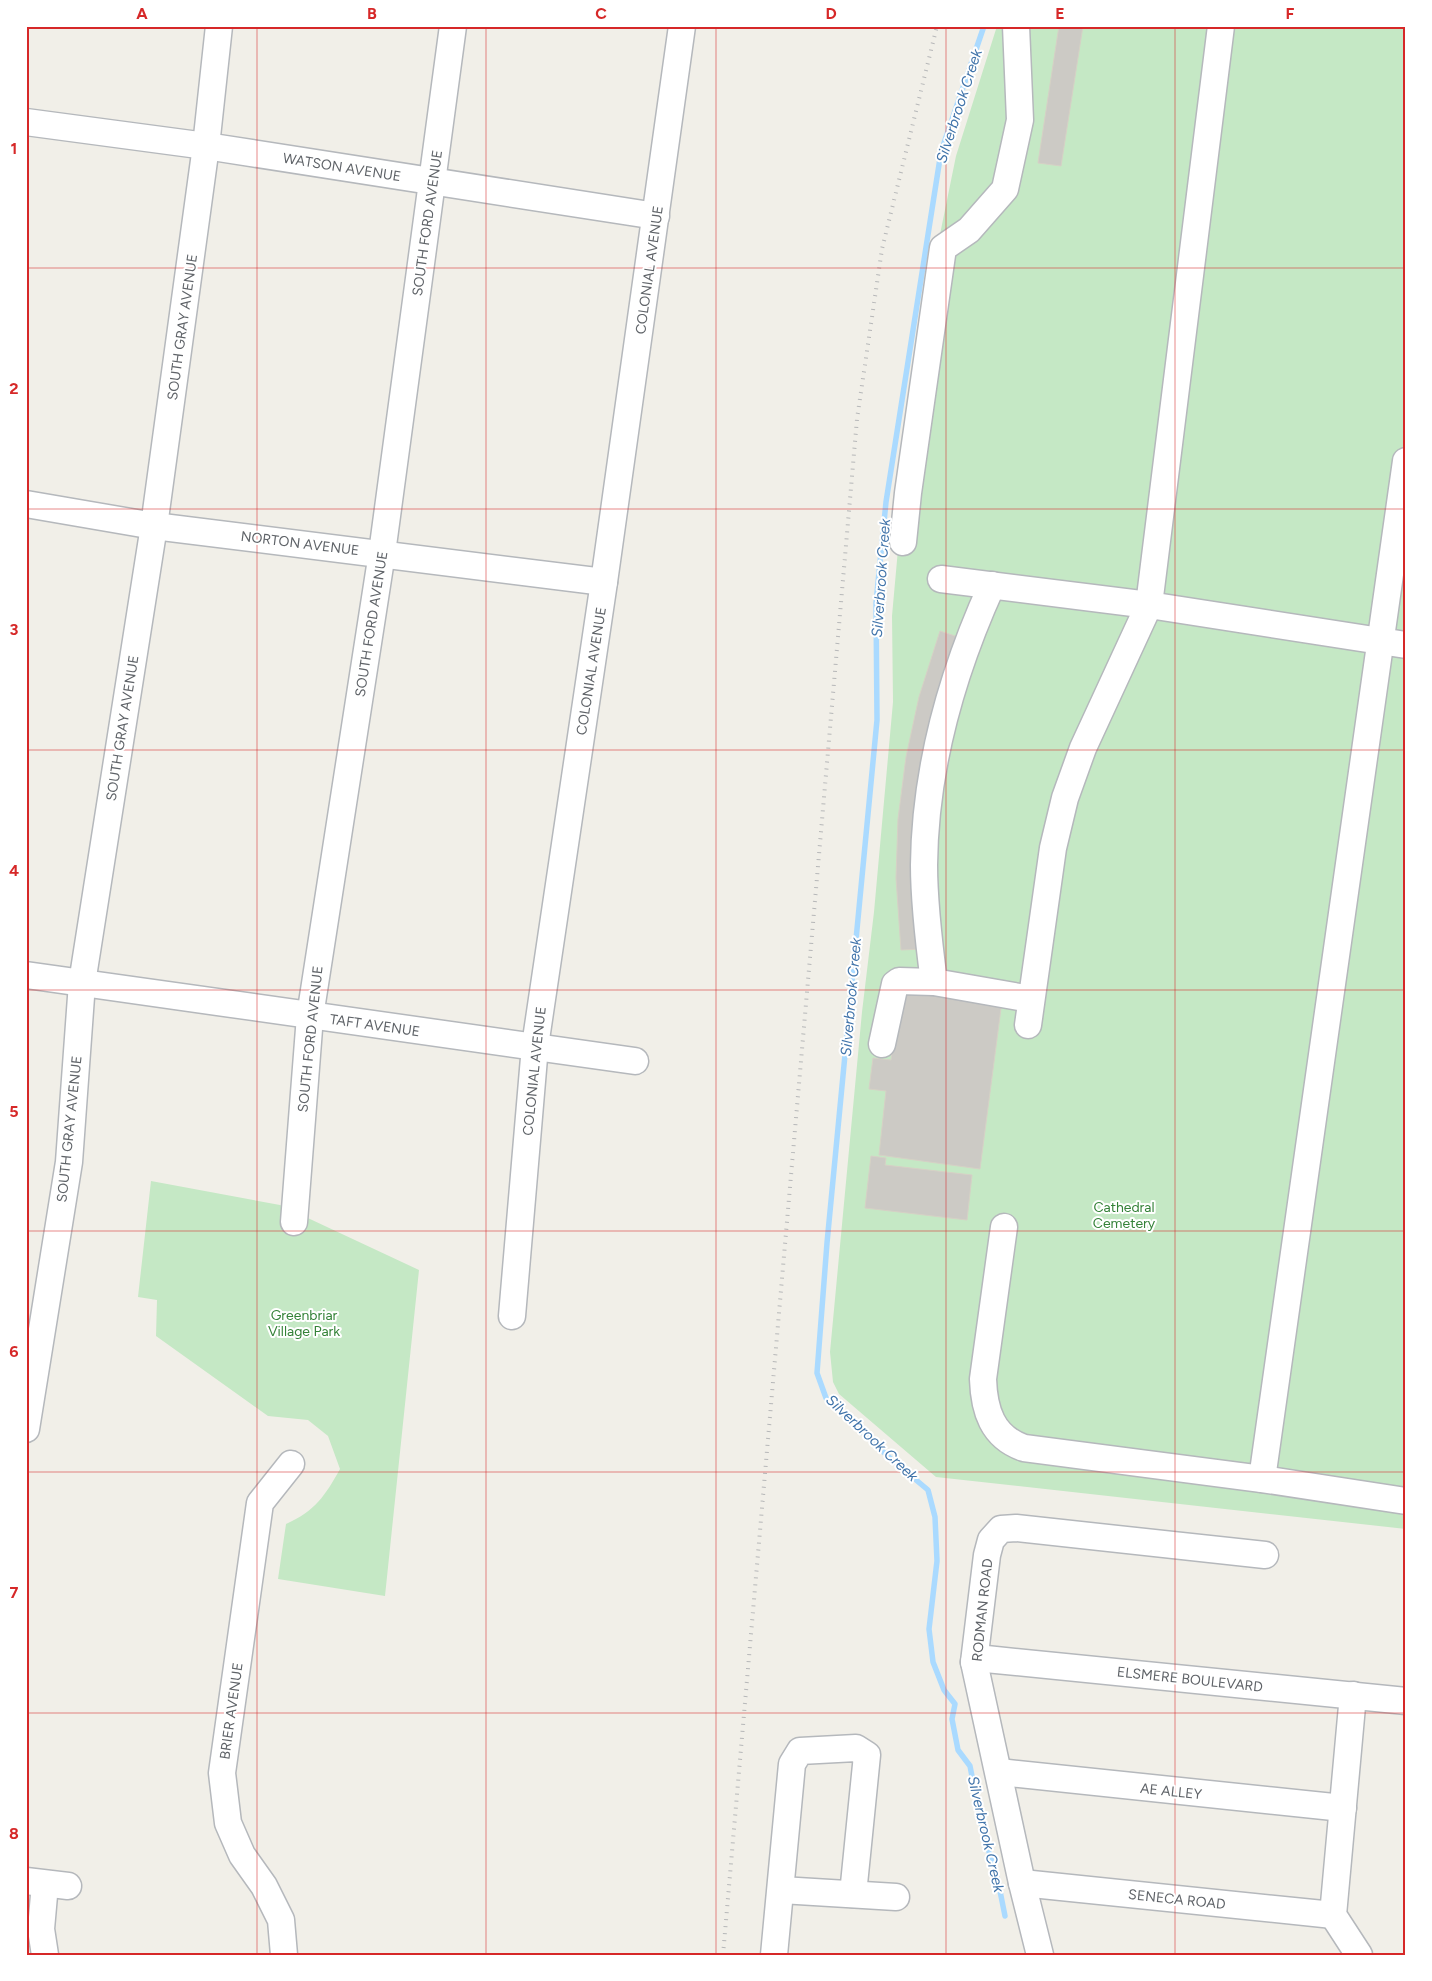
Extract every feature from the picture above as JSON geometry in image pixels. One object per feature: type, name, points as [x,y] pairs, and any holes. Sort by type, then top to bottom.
[{"type":"street","name":"SOUTH GRAY AVENUE","points":[[26,1429],[69,1162],[82,984],[154,526],[206,146],[219,26]]},
{"type":"street","name":"SOUTH FORD AVENUE","points":[[294,1222],[310,1016],[382,553],[453,26]]},
{"type":"street","name":"COLONIAL AVENUE","points":[[512,1316],[535,1046],[604,582],[682,26]]},
{"type":"street","points":[[903,542],[908,493],[943,248],[969,230],[1005,188],[1020,120],[1016,26]]},
{"type":"street","points":[[1028,1025],[1053,848],[1065,798],[1084,748],[1149,605],[1221,26]]},
{"type":"street","name":"WATSON AVENUE","points":[[26,122],[206,146],[656,216]]},
{"type":"street","points":[[1262,1479],[1393,643],[1406,461]]},
{"type":"street","name":"NORTON AVENUE","points":[[26,504],[154,526],[604,582]]},
{"type":"street","points":[[941,578],[1149,605],[1393,643]]},
{"type":"street","points":[[934,982],[924,865],[932,776],[952,687],[969,636],[992,586]]},
{"type":"street","name":"TAFT AVENUE","points":[[26,975],[636,1061]]},
{"type":"street","points":[[882,1044],[895,984],[906,980],[934,982],[1031,999]]},
{"type":"street","points":[[1004,1227],[983,1379],[985,1406],[992,1424],[1012,1444],[1024,1448],[1262,1479],[1406,1501]]},
{"type":"street","name":"BRIER AVENUE","points":[[284,1955],[281,1920],[264,1886],[242,1855],[228,1823],[222,1773],[260,1503],[291,1464]]},
{"type":"street","name":"RODMAN ROAD","points":[[1040,1955],[1022,1883],[974,1662],[989,1546],[995,1534],[1001,1529],[1016,1528],[1265,1555]]},
{"type":"street","name":"ELSMERE BOULEVARD","points":[[974,1662],[986,1658],[1406,1701]]},
{"type":"street","points":[[1353,1695],[1333,1915],[1359,1955]]},
{"type":"street","points":[[774,1955],[792,1764],[800,1751],[856,1748],[867,1755],[853,1894]]},
{"type":"street","name":"AE ALLEY","points":[[999,1772],[1342,1808]]},
{"type":"street","points":[[44,1955],[41,1929],[46,1883]]},
{"type":"street","name":"SENECA ROAD","points":[[1022,1883],[1333,1915]]},
{"type":"street","points":[[781,1890],[896,1897]]},
{"type":"green space","name":"Cathedral Cemetery","points":[[997,26],[1406,26],[1406,1529],[936,1477],[839,1394],[833,1382],[830,1352],[893,702],[892,616],[902,505],[937,249],[956,156]]},
{"type":"green space","name":"Greenbriar Village Park","points":[[151,1181],[280,1205],[419,1270],[385,1596],[278,1579],[286,1524],[305,1514],[318,1502],[340,1469],[328,1436],[308,1420],[268,1416],[156,1336],[157,1300],[138,1297]]},
{"type":"building","points":[[1059,26],[1083,26],[1061,166],[1038,163]]},
{"type":"building","points":[[940,631],[961,638],[923,949],[901,950],[896,878],[898,819],[906,757],[919,697]]},
{"type":"building","points":[[902,989],[1002,1001],[980,1169],[879,1155],[886,1091],[869,1089],[873,1058],[891,1060],[896,1007]]},
{"type":"building","points":[[871,1156],[886,1158],[885,1165],[972,1175],[967,1220],[865,1208]]},
{"type":"waterway","name":"Silverbrook Creek","points":[[984,26],[941,152],[886,502],[876,603],[877,720],[827,1243],[817,1373],[826,1398],[891,1459],[928,1490],[935,1517],[937,1561],[929,1629],[933,1662],[944,1690],[955,1704],[952,1719],[958,1750],[970,1766],[983,1832],[998,1881],[1005,1916]]},
{"type":"railway","points":[[723,1955],[857,419],[882,249],[937,26]]}]
